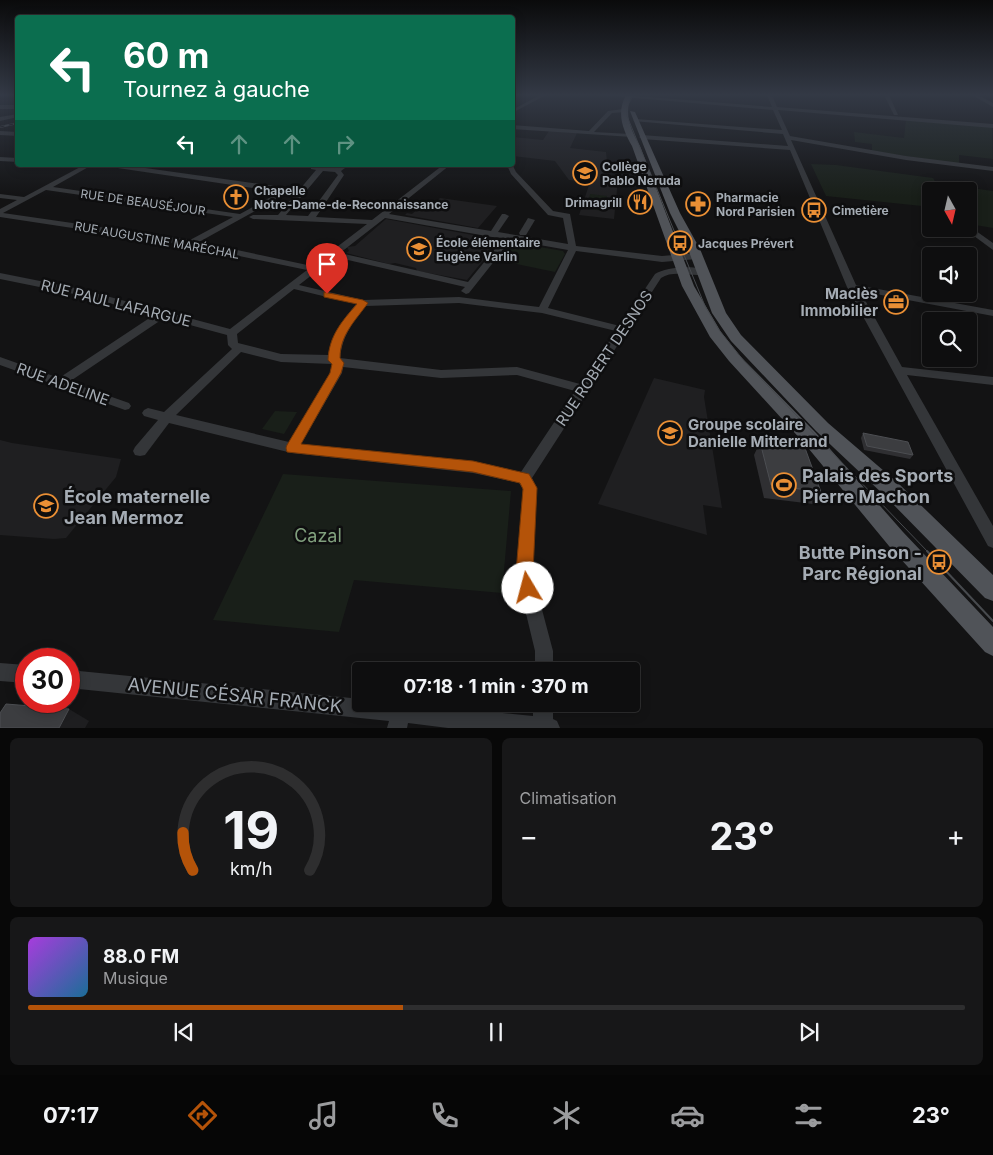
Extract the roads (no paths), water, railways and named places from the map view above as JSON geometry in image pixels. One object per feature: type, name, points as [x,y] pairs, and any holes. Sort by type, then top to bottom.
[{"type":"main road","points":[[632,129],[675,213],[684,226],[719,313],[741,344],[822,427],[900,498],[993,590]]},
{"type":"main road","points":[[636,129],[636,146],[662,212],[670,258],[682,271],[709,325],[724,347],[810,438],[868,508],[993,644]]},
{"type":"street","points":[[538,129],[792,148]]},
{"type":"street","points":[[590,133],[594,129]]},
{"type":"street","points":[[721,129],[785,135],[906,158],[993,169]]},
{"type":"street","points":[[783,129],[852,287],[993,541]]},
{"type":"street","points":[[0,133],[15,134]]},
{"type":"street","points":[[0,159],[15,160]]},
{"type":"street","points":[[0,213],[85,167]]},
{"type":"street","points":[[124,167],[287,191]]},
{"type":"street","points":[[280,217],[314,175],[316,167]]},
{"type":"street","points":[[191,243],[287,191],[316,167],[337,170],[342,167]]},
{"type":"street","points":[[444,167],[232,333],[234,345],[239,348],[282,358],[336,361],[441,374],[517,371],[583,390]]},
{"type":"street","points":[[511,167],[513,173],[551,213],[567,216],[566,224],[573,248],[542,310]]},
{"type":"street","points":[[984,168],[993,176]]},
{"type":"street","points":[[312,218],[340,176],[337,170]]},
{"type":"street","name":"RUE DE BEAUSÉJOUR","points":[[45,188],[241,216]]},
{"type":"street","points":[[0,196],[25,199]]},
{"type":"street","name":"RUE AUGUSTINE MARÉCHAL","points":[[0,213],[191,243],[314,269]]},
{"type":"street","points":[[253,217],[312,218],[332,215],[373,222]]},
{"type":"street","points":[[383,215],[508,237],[521,236],[573,248],[670,258],[700,264]]},
{"type":"street","points":[[492,234],[505,216]]},
{"type":"street","points":[[521,236],[531,220]]},
{"type":"street","points":[[978,235],[992,245]]},
{"type":"street","points":[[458,300],[508,237]]},
{"type":"street","points":[[332,254],[470,285]]},
{"type":"street","points":[[662,273],[666,269],[670,258]]},
{"type":"street","points":[[662,273],[682,271],[700,264]]},
{"type":"street","name":"RUE ROBERT DESNOS","points":[[527,483],[583,390],[662,273]]},
{"type":"street","name":"RUE PAUL LAFARGUE","points":[[0,276],[80,292],[232,333]]},
{"type":"street","points":[[291,286],[363,303],[458,300],[542,310],[622,330]]},
{"type":"street","points":[[852,287],[993,313]]},
{"type":"street","points":[[292,448],[336,373],[334,350],[342,329],[363,303]]},
{"type":"street","points":[[59,383],[161,315]]},
{"type":"street","points":[[140,451],[167,417],[239,348]]},
{"type":"street","name":"RUE ADELINE","points":[[0,361],[126,406]]},
{"type":"street","points":[[899,370],[993,381]]},
{"type":"street","points":[[148,413],[292,448],[473,467],[527,483],[524,572],[544,651],[544,662]]},
{"type":"street","points":[[0,672],[15,673]]},
{"type":"street","name":"AVENUE CÉSAR FRANCK","points":[[80,680],[399,720],[550,728]]},
{"type":"street","points":[[543,727],[544,712]]},
{"type":"tram line","points":[[632,129],[705,306],[719,330],[744,361],[928,552]]},
{"type":"tram line","points":[[927,551],[993,621]]},
{"type":"place","name":"Collège Pablo Neruda","points":[[585,173]]},
{"type":"place","name":"Chapelle Notre-Dame-de-Reconnaissance","points":[[236,197]]},
{"type":"place","name":"Drimagrill","points":[[640,202]]},
{"type":"place","name":"Pharmacie Nord Parisien","points":[[698,204]]},
{"type":"place","name":"Cimetière","points":[[814,210]]},
{"type":"place","name":"Jacques Prévert","points":[[680,243]]},
{"type":"place","name":"École élémentaire Eugène Varlin","points":[[419,249]]},
{"type":"place","name":"Maclès Immobilier","points":[[896,302]]},
{"type":"place","name":"Groupe scolaire Danielle Mitterrand","points":[[670,433]]},
{"type":"place","name":"Palais des Sports Pierre Machon","points":[[784,485]]},
{"type":"place","name":"École maternelle Jean Mermoz","points":[[46,506]]},
{"type":"place","name":"Butte Pinson - Parc Régional","points":[[939,562]]},
{"type":"park label","name":"Cazal","points":[[318,535]]}]
